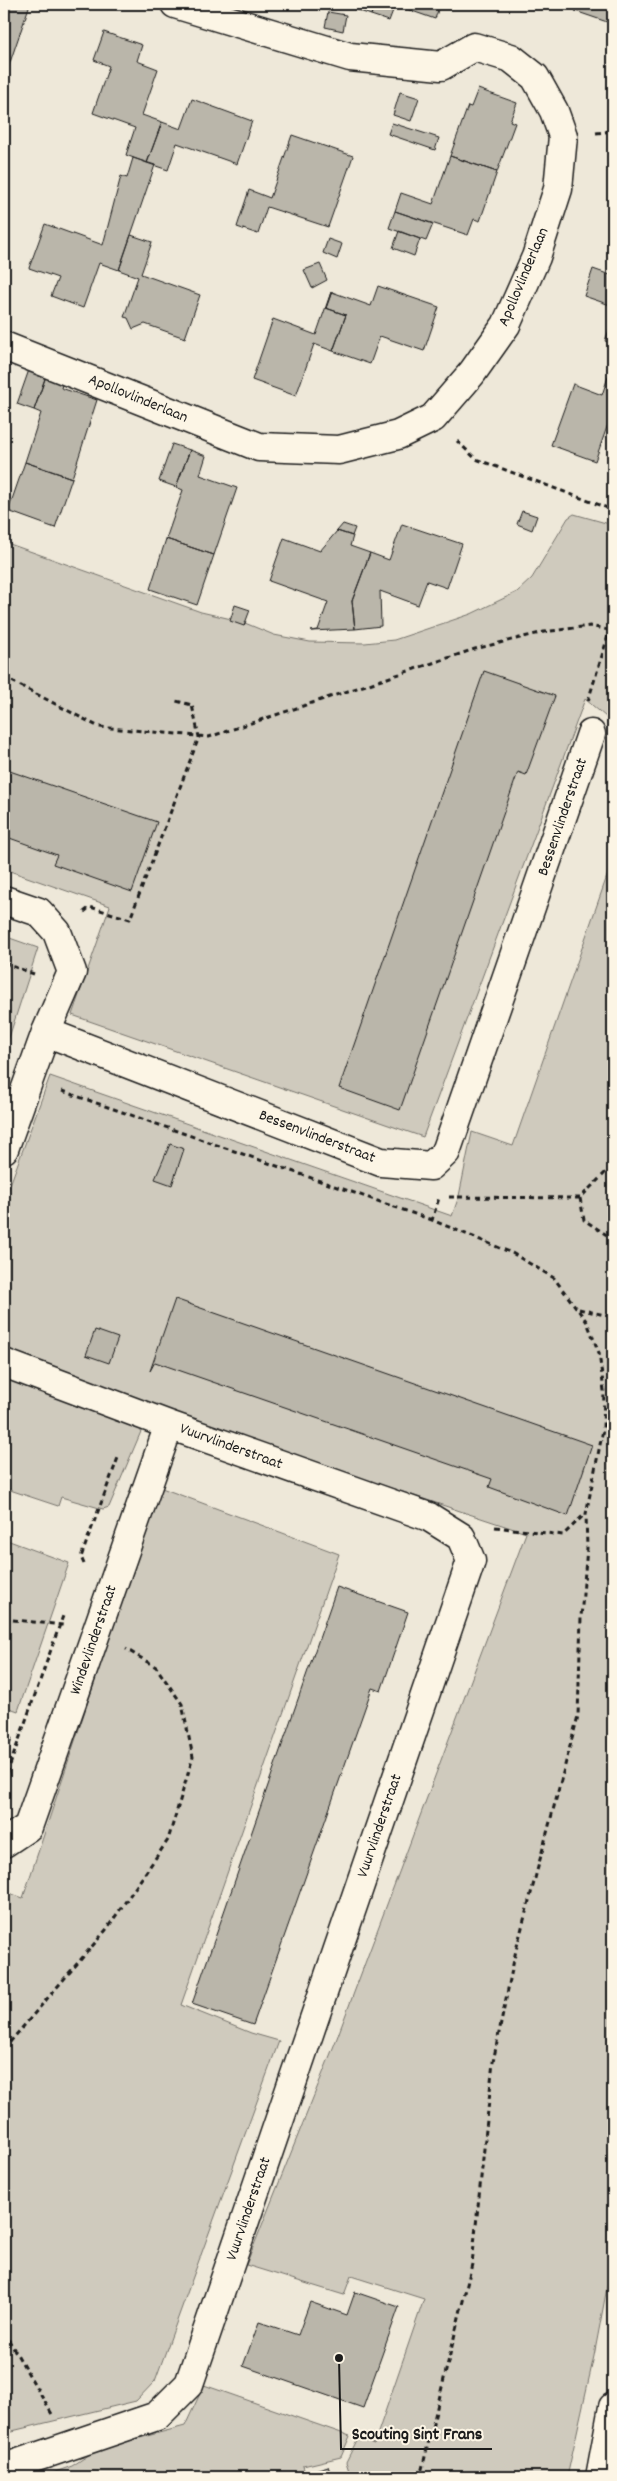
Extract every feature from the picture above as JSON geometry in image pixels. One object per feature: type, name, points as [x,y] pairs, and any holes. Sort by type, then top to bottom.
[{"type":"street","name":"Apollovlinderlaan","points":[[4,346],[260,447],[339,450],[398,436],[433,418],[472,374],[506,325],[536,257],[558,189],[563,136],[554,111],[535,77],[510,58],[474,47],[441,66],[350,57],[175,4]]},
{"type":"street","name":"Bessenvlinderstraat","points":[[46,1032],[381,1162],[431,1166],[446,1152],[591,734]]},
{"type":"street","points":[[4,900],[39,912],[57,932],[72,972],[46,1032],[4,1149]]},
{"type":"street","name":"Vuurvlinderstraat","points":[[4,1363],[169,1425],[429,1517],[461,1537],[471,1561],[189,2384],[157,2416],[4,2468]]},
{"type":"street","name":"Windevlinderstraat","points":[[4,1843],[28,1827],[169,1425]]},
{"type":"street","points":[[600,2477],[613,2407]]},
{"type":"path","points":[[433,418],[476,458],[613,510]]},
{"type":"path","points":[[591,734],[586,708],[612,630],[613,620]]},
{"type":"path","points":[[4,677],[99,727],[210,738],[301,709],[474,649],[544,632],[590,626],[612,630]]},
{"type":"path","points":[[57,932],[90,907],[130,919],[199,737],[192,705],[176,701]]},
{"type":"path","points":[[29,1080],[432,1220],[512,1253],[554,1278],[587,1322],[599,1353],[604,1392],[603,1430]]},
{"type":"path","points":[[432,1220],[440,1197],[580,1198],[608,1169],[613,1169]]},
{"type":"path","points":[[580,1198],[584,1220],[613,1239]]},
{"type":"path","points":[[579,1309],[613,1317]]},
{"type":"path","points":[[416,2477],[422,2470],[472,2264],[493,2062],[516,1950],[578,1716],[581,1617],[587,1548],[586,1514],[603,1430],[613,1402]]},
{"type":"path","points":[[461,1537],[487,1526],[563,1535],[586,1514]]},
{"type":"path","points":[[4,1619],[31,1620],[97,1631],[156,1667],[182,1704],[193,1757],[168,1840],[106,1930],[4,2049]]},
{"type":"path","points":[[4,2332],[71,2446]]},
{"type":"shaded area","points":[[574,514],[613,525],[613,723],[585,699],[423,1137],[72,1015],[110,906],[4,869],[4,542],[201,612],[240,621],[274,635],[310,642],[365,643],[394,640],[471,614],[517,592],[532,578],[568,518]]},
{"type":"shaded area","points":[[613,859],[613,2256],[594,2356],[567,2477],[351,2477],[346,2462],[358,2438],[374,2444],[424,2299],[351,2276],[344,2295],[246,2265],[337,2038],[526,1533],[151,1408],[109,1507],[103,1509],[61,1497],[58,1506],[4,1488],[4,1201],[50,1076],[452,1216],[459,1196],[472,1132],[513,1146]]},
{"type":"shaded area","points":[[4,936],[38,948],[4,1053]]},
{"type":"shaded area","points":[[159,1487],[339,1554],[181,2005],[251,2033],[279,2041],[155,2381],[136,2401],[4,2433],[4,1891],[23,1898]]},
{"type":"shaded area","points":[[4,1539],[69,1563],[18,1711],[4,1706]]},
{"type":"shaded area","points":[[204,2385],[350,2436],[341,2457],[303,2466],[306,2477],[41,2477],[72,2466],[98,2449],[185,2426]]},
{"type":"building","points":[[4,4],[30,4],[7,71],[4,70]]},
{"type":"building","points":[[356,4],[375,4],[371,15],[354,9]]},
{"type":"building","points":[[375,4],[440,4],[435,19],[395,5],[389,21],[371,15]]},
{"type":"building","points":[[578,4],[613,4],[613,24],[575,11]]},
{"type":"building","points":[[328,12],[346,15],[343,31],[325,27]]},
{"type":"building","points":[[104,32],[142,45],[137,61],[158,69],[142,115],[162,122],[147,163],[126,155],[135,128],[93,113],[109,66],[94,60]]},
{"type":"building","points":[[478,89],[517,103],[510,121],[515,123],[497,172],[450,156],[468,106],[471,107]]},
{"type":"building","points":[[400,92],[419,98],[411,121],[393,115]]},
{"type":"building","points":[[192,99],[252,121],[237,164],[177,143],[168,170],[147,163],[162,122],[181,129]]},
{"type":"building","points":[[392,123],[439,138],[435,150],[388,134]]},
{"type":"building","points":[[292,135],[353,156],[328,227],[267,207],[258,234],[237,227],[249,190],[270,198]]},
{"type":"building","points":[[450,156],[497,172],[480,221],[474,219],[468,235],[395,211],[401,193],[433,204]]},
{"type":"building","points":[[133,158],[155,165],[119,270],[99,263],[83,308],[51,296],[58,278],[29,268],[45,224],[103,245],[121,176],[127,178]]},
{"type":"building","points":[[395,211],[433,224],[426,241],[389,228]]},
{"type":"building","points":[[399,231],[420,239],[414,256],[393,248]]},
{"type":"building","points":[[131,235],[152,242],[141,274],[200,295],[185,338],[145,324],[133,329],[128,318],[124,317],[138,277],[119,270]]},
{"type":"building","points":[[328,239],[342,244],[337,259],[323,253]]},
{"type":"building","points":[[320,264],[327,280],[312,288],[304,270]]},
{"type":"building","points":[[593,269],[613,276],[613,306],[584,296]]},
{"type":"building","points":[[378,286],[439,307],[424,351],[380,336],[370,364],[333,351],[346,315],[326,308],[332,292],[371,306]]},
{"type":"building","points":[[331,292],[326,308],[346,315],[333,351],[314,344],[296,396],[252,380],[273,319],[316,335]]},
{"type":"building","points":[[613,319],[613,344],[605,341]]},
{"type":"building","points":[[30,367],[47,373],[34,410],[17,404]]},
{"type":"building","points":[[47,373],[64,379],[61,388],[97,400],[72,478],[25,462],[41,413],[34,410]]},
{"type":"building","points":[[609,374],[613,376],[613,410],[595,461],[551,445],[573,384],[602,395]]},
{"type":"building","points":[[172,444],[190,450],[176,487],[159,481]]},
{"type":"building","points":[[190,450],[206,456],[200,475],[237,488],[214,555],[166,539],[183,490],[176,487]]},
{"type":"building","points":[[25,462],[72,478],[55,528],[8,511]]},
{"type":"building","points":[[522,511],[537,516],[532,530],[517,524]]},
{"type":"building","points":[[343,524],[355,528],[352,536],[337,531]]},
{"type":"building","points":[[402,524],[462,544],[447,588],[427,581],[418,605],[380,591],[381,626],[355,629],[352,601],[370,553],[389,560]]},
{"type":"building","points":[[337,531],[353,536],[350,546],[370,553],[352,601],[355,629],[311,631],[318,630],[328,602],[269,581],[284,538],[320,551]]},
{"type":"building","points":[[166,539],[214,555],[197,605],[150,589]]},
{"type":"building","points":[[235,605],[250,610],[244,626],[230,621]]},
{"type":"building","points":[[484,671],[555,696],[526,775],[518,772],[400,1110],[339,1088]]},
{"type":"building","points":[[4,769],[157,822],[132,892],[53,864],[57,855],[4,836]]},
{"type":"building","points":[[170,1144],[184,1149],[172,1185],[155,1179]]},
{"type":"building","points":[[175,1299],[592,1445],[568,1516],[489,1487],[492,1479],[155,1362],[150,1371]]},
{"type":"building","points":[[95,1330],[118,1338],[109,1363],[86,1355]]},
{"type":"building","points":[[337,1587],[408,1612],[381,1691],[372,1688],[253,2025],[192,2004]]},
{"type":"building","points":[[4,1735],[12,1738],[4,1763]]},
{"type":"building","points":[[355,2292],[399,2307],[363,2408],[243,2366],[259,2322],[298,2335],[310,2302],[347,2315]]},
{"type":"building","points":[[328,2466],[332,2477],[314,2477],[312,2471]]},
{"type":"place","name":"Scouting Sint Frans","points":[[339,2358]]}]
